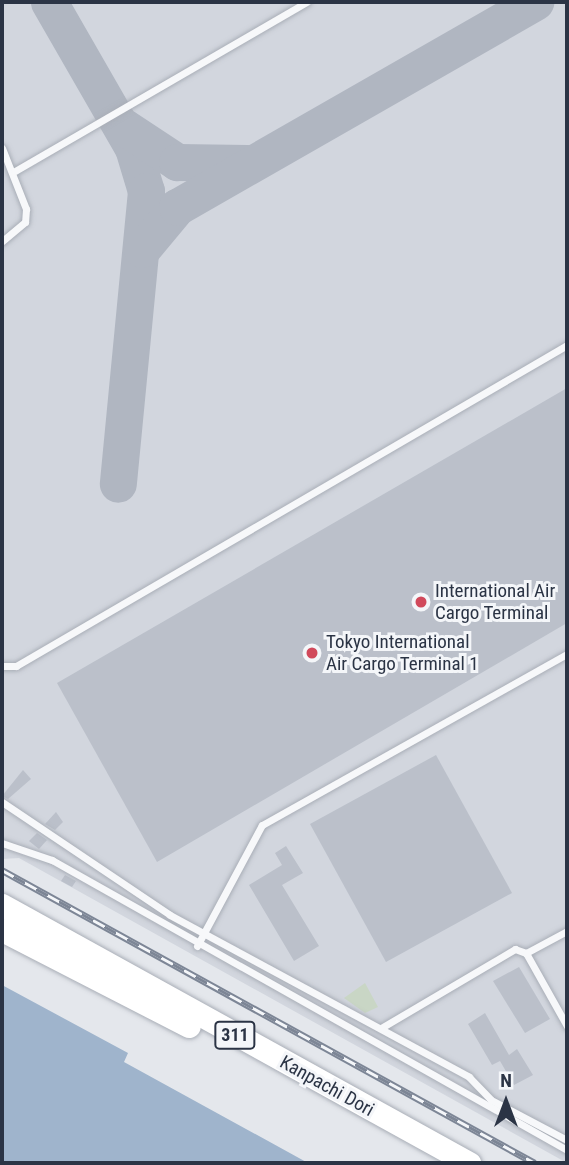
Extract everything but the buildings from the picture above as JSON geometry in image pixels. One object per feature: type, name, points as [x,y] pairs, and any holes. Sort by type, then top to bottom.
[{"type":"main road","name":"Kanpachi Dori","points":[[2,905],[469,1163]]},
{"type":"main road","name":"Kanpachi Dori","points":[[2,930],[436,1163]]},
{"type":"lane","points":[[15,171],[307,2]]},
{"type":"lane","points":[[2,148],[15,171],[25,222],[2,241]]},
{"type":"lane","points":[[2,666],[16,666],[567,345]]},
{"type":"lane","points":[[197,946],[262,825],[567,654]]},
{"type":"lane","points":[[2,802],[170,915],[206,930],[381,1028],[567,1140]]},
{"type":"lane","points":[[2,843],[52,860],[197,946],[567,1150]]},
{"type":"lane","points":[[526,953],[567,931]]},
{"type":"lane","points":[[381,1028],[515,949],[526,953],[567,1026]]},
{"type":"shaded area","points":[[2,2],[567,2],[567,1163],[19,858],[2,859]]},
{"type":"green space","points":[[365,983],[378,1007],[365,1013],[344,998]]},
{"type":"water","points":[[2,985],[128,1053],[124,1062],[308,1163],[2,1163]]},
{"type":"taxiway","points":[[49,2],[133,148],[146,191],[118,484]]},
{"type":"taxiway","points":[[142,249],[177,207],[535,2]]},
{"type":"taxiway","points":[[124,127],[177,162],[247,163]]},
{"type":"railway","points":[[2,870],[535,1163]]},
{"type":"place","name":"International Air Cargo Terminal","points":[[421,602]]},
{"type":"place","name":"Tokyo International Air Cargo Terminal 1","points":[[312,653]]}]
